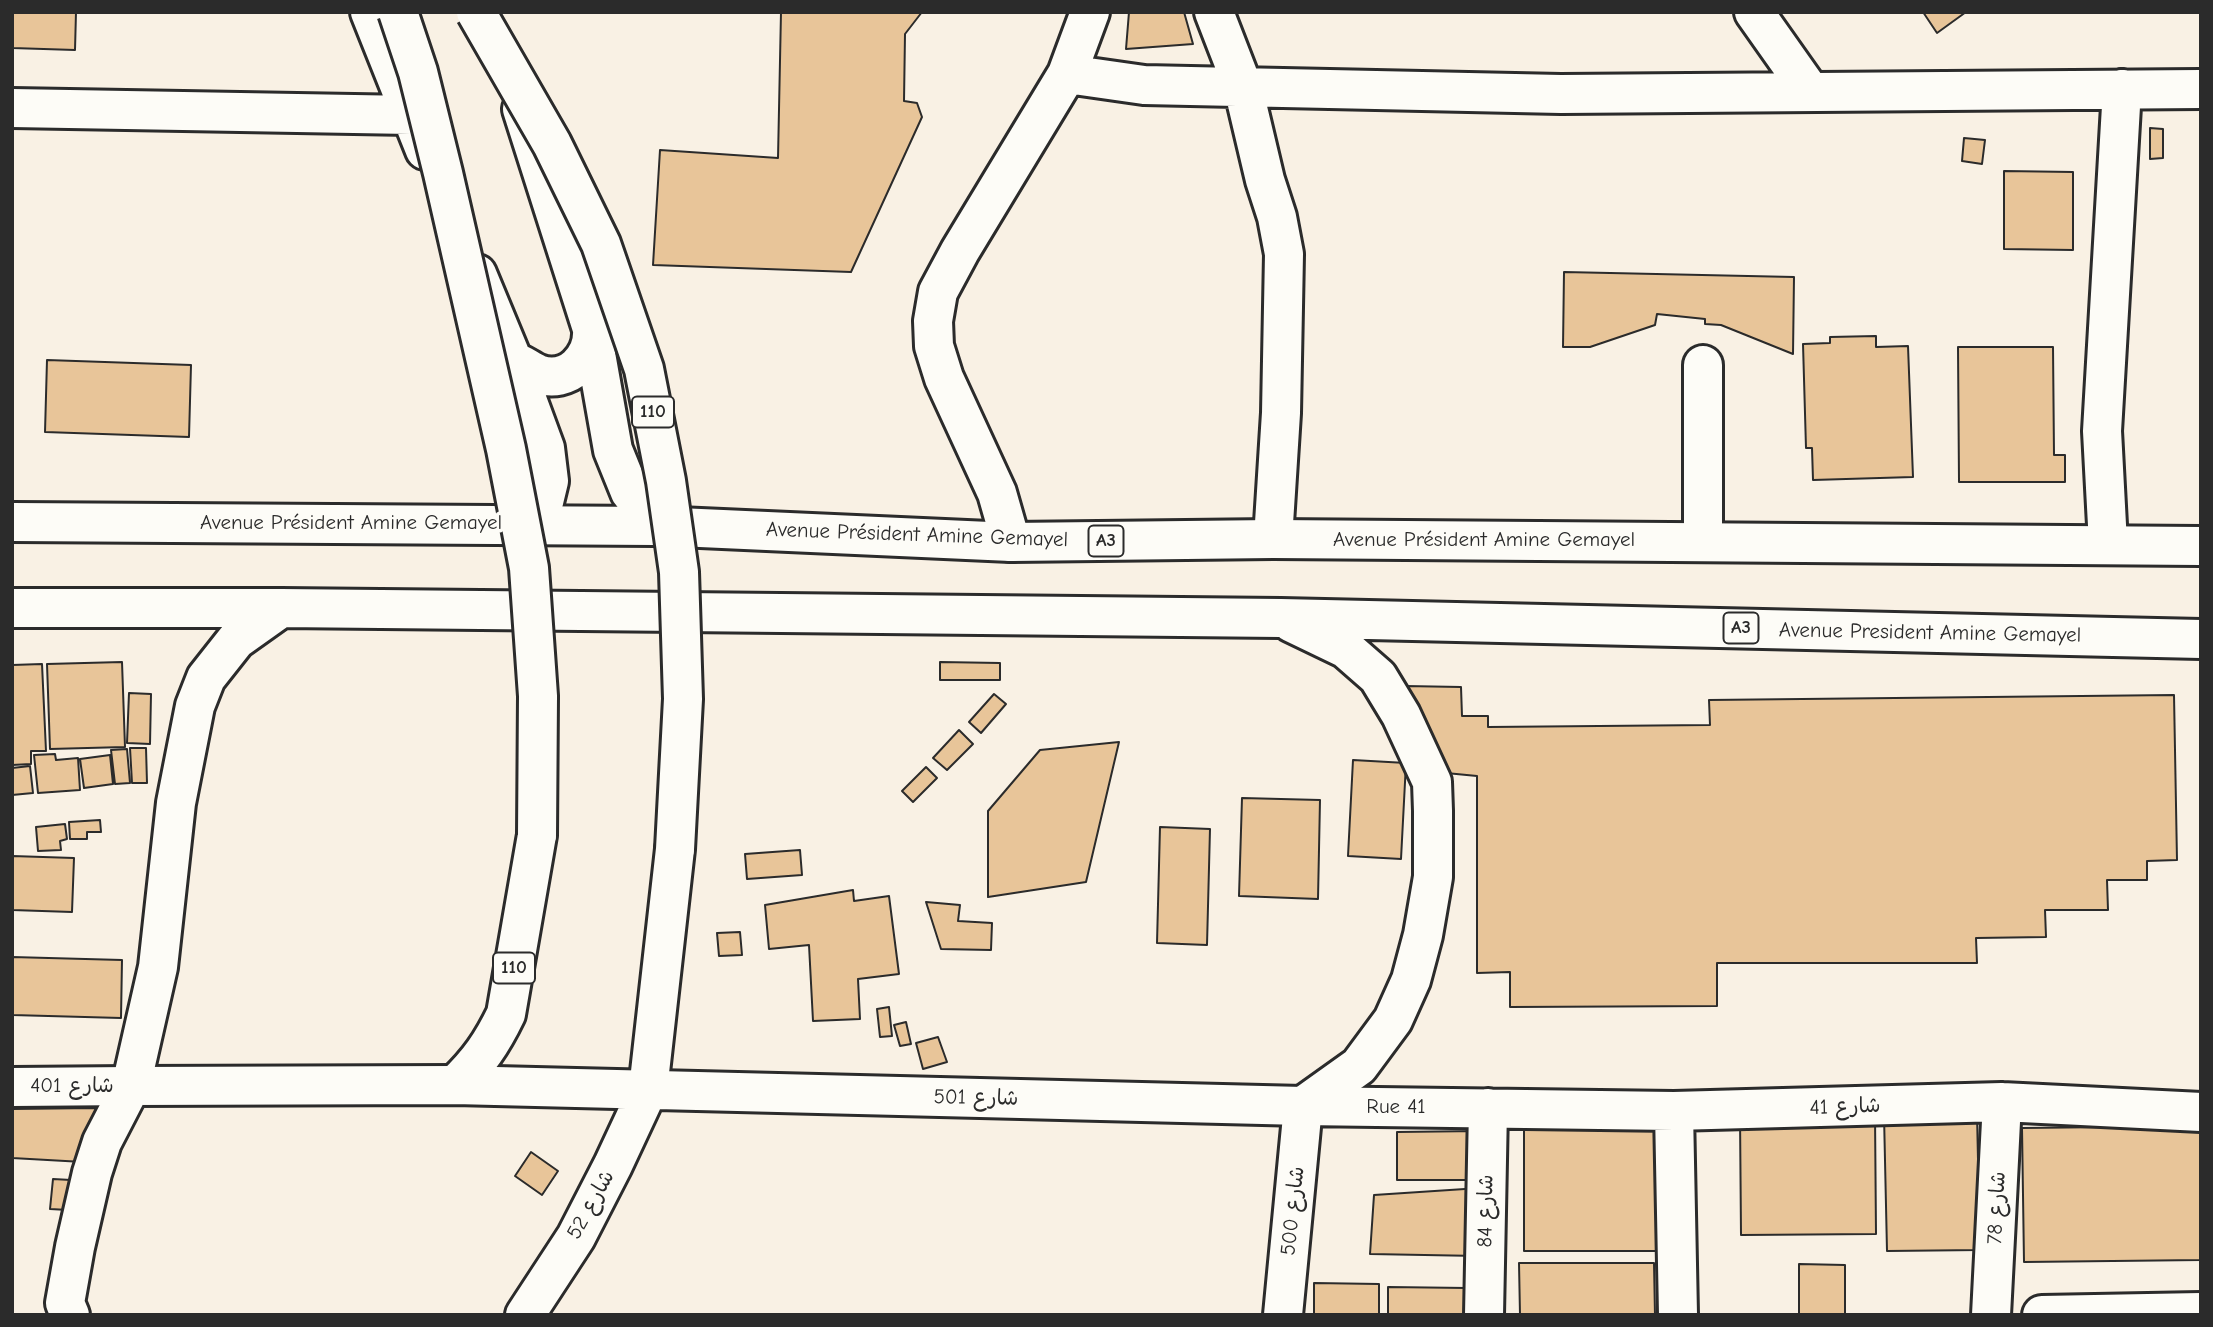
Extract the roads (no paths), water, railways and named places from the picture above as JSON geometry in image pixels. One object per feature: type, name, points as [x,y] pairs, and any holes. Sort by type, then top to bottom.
[{"type":"main road","points":[[370,12],[513,360],[545,448],[549,481],[543,506],[532,524]]},
{"type":"main road","name":"110","points":[[398,12],[418,72],[443,173],[506,449],[529,568],[538,696],[537,835],[506,1014],[476,1065],[455,1085]]},
{"type":"main road","name":"110","points":[[476,12],[552,144],[601,244],[644,369],[666,481],[679,572],[683,699],[675,849],[648,1090]]},
{"type":"main road","points":[[486,12],[509,68],[592,329],[613,450],[630,492],[656,526]]},
{"type":"main road","points":[[1011,542],[997,493],[944,378],[934,346],[933,321],[938,292],[1067,74],[1090,12]]},
{"type":"main road","points":[[1214,12],[1243,87],[1284,254],[1281,414],[1273,539]]},
{"type":"main road","points":[[1754,12],[1809,90]]},
{"type":"main road","points":[[1067,74],[1144,86],[1561,94],[2201,89]]},
{"type":"main road","points":[[2108,544],[2102,431],[2122,89]]},
{"type":"main road","points":[[12,108],[411,115]]},
{"type":"main road","points":[[513,360],[537,373],[556,376],[565,374],[587,356],[591,348],[592,329]]},
{"type":"main road","points":[[1703,365],[1703,541]]},
{"type":"main road","name":"Avenue Président Amine Gemayel","points":[[12,522],[656,526],[1011,542],[1273,539],[2201,546]]},
{"type":"main road","name":"A3","points":[[12,608],[281,608],[1281,618]]},
{"type":"main road","points":[[64,1311],[92,1173],[102,1142],[131,1086],[158,967],[176,803],[195,706],[205,678],[236,640],[281,608]]},
{"type":"main road","points":[[1281,618],[1346,649],[1378,677],[1401,715],[1432,782],[1433,801],[1433,877],[1423,935],[1411,979],[1392,1020],[1359,1066],[1303,1107]]},
{"type":"main road","name":"Avenue President Amine Gemayel","points":[[1281,618],[2201,639]]},
{"type":"main road","name":"شارع 401","points":[[12,1087],[455,1085]]},
{"type":"main road","name":"شارع 501","points":[[455,1085],[1303,1107]]},
{"type":"main road","name":"شارع 52","points":[[524,1315],[576,1237],[648,1090]]},
{"type":"main road","name":"شارع 41","points":[[1488,1108],[1674,1111],[2002,1102],[2201,1112]]},
{"type":"main road","name":"شارع 78","points":[[1991,1315],[2002,1102]]},
{"type":"main road","name":"Rue 41","points":[[1303,1107],[1488,1108]]},
{"type":"main road","name":"شارع 500","points":[[1283,1315],[1303,1107]]},
{"type":"main road","name":"شارع 84","points":[[1484,1315],[1488,1108]]},
{"type":"main road","points":[[1674,1111],[1678,1315]]},
{"type":"main road","points":[[2042,1315],[2201,1312]]}]
